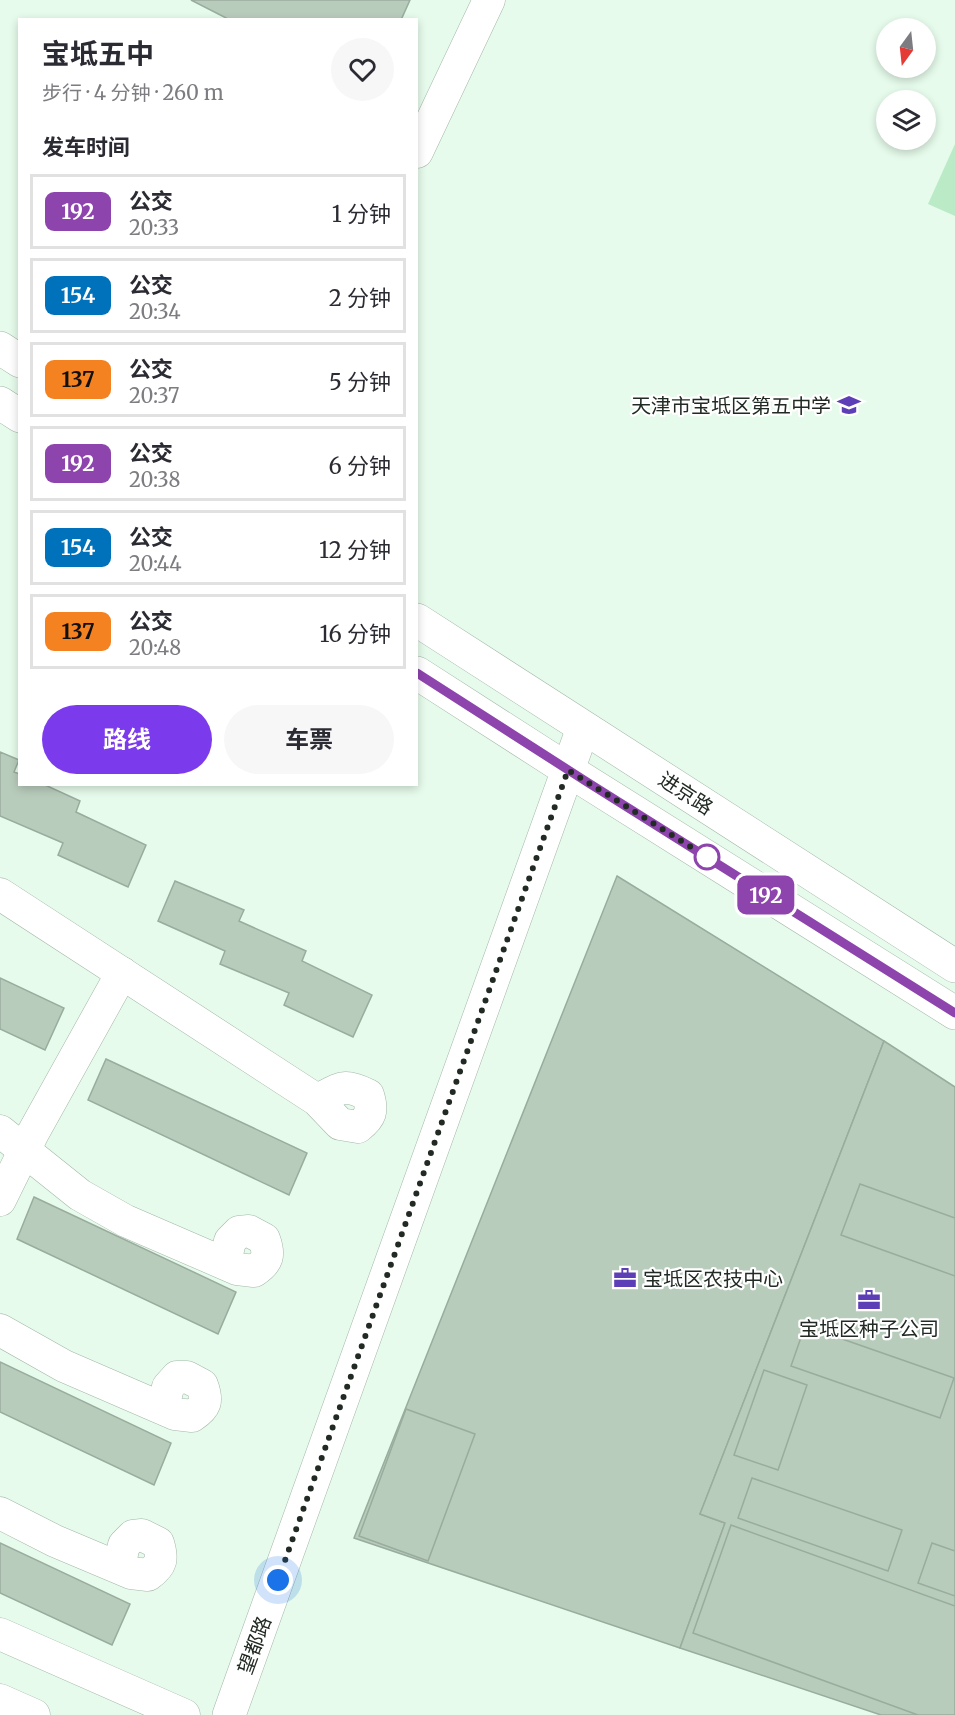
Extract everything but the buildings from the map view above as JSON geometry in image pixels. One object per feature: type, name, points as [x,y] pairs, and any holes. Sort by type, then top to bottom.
[{"type":"main road","points":[[0,348],[18,360]]},
{"type":"main road","points":[[0,404],[18,415]]},
{"type":"main road","name":"进京路","points":[[418,621],[955,966]]},
{"type":"main road","points":[[418,674],[955,1013]]},
{"type":"main road","name":"望都路","points":[[229,1715],[583,728]]},
{"type":"street","points":[[418,150],[489,0]]},
{"type":"street","points":[[0,894],[317,1100]]},
{"type":"street","points":[[0,1200],[24,1150],[122,973]]},
{"type":"street","points":[[0,1131],[80,1195],[126,1221],[225,1263]]},
{"type":"street","points":[[0,1330],[64,1366],[163,1409]]},
{"type":"street","points":[[0,1513],[55,1541],[118,1567]]},
{"type":"street","points":[[0,1634],[184,1715]]},
{"type":"street","points":[[0,1700],[34,1715]]},
{"type":"green space","points":[[955,144],[955,216],[928,204]]},
{"type":"bus line","name":"192","points":[[418,674],[955,1013]]},
{"type":"place","name":"天津市宝坻区第五中学","points":[[849,405]]},
{"type":"place","name":"宝坻区农技中心","points":[[625,1278]]},
{"type":"place","name":"宝坻区种子公司","points":[[869,1300]]},
{"type":"route","points":[[278,1580],[568,770],[707,857]]}]
